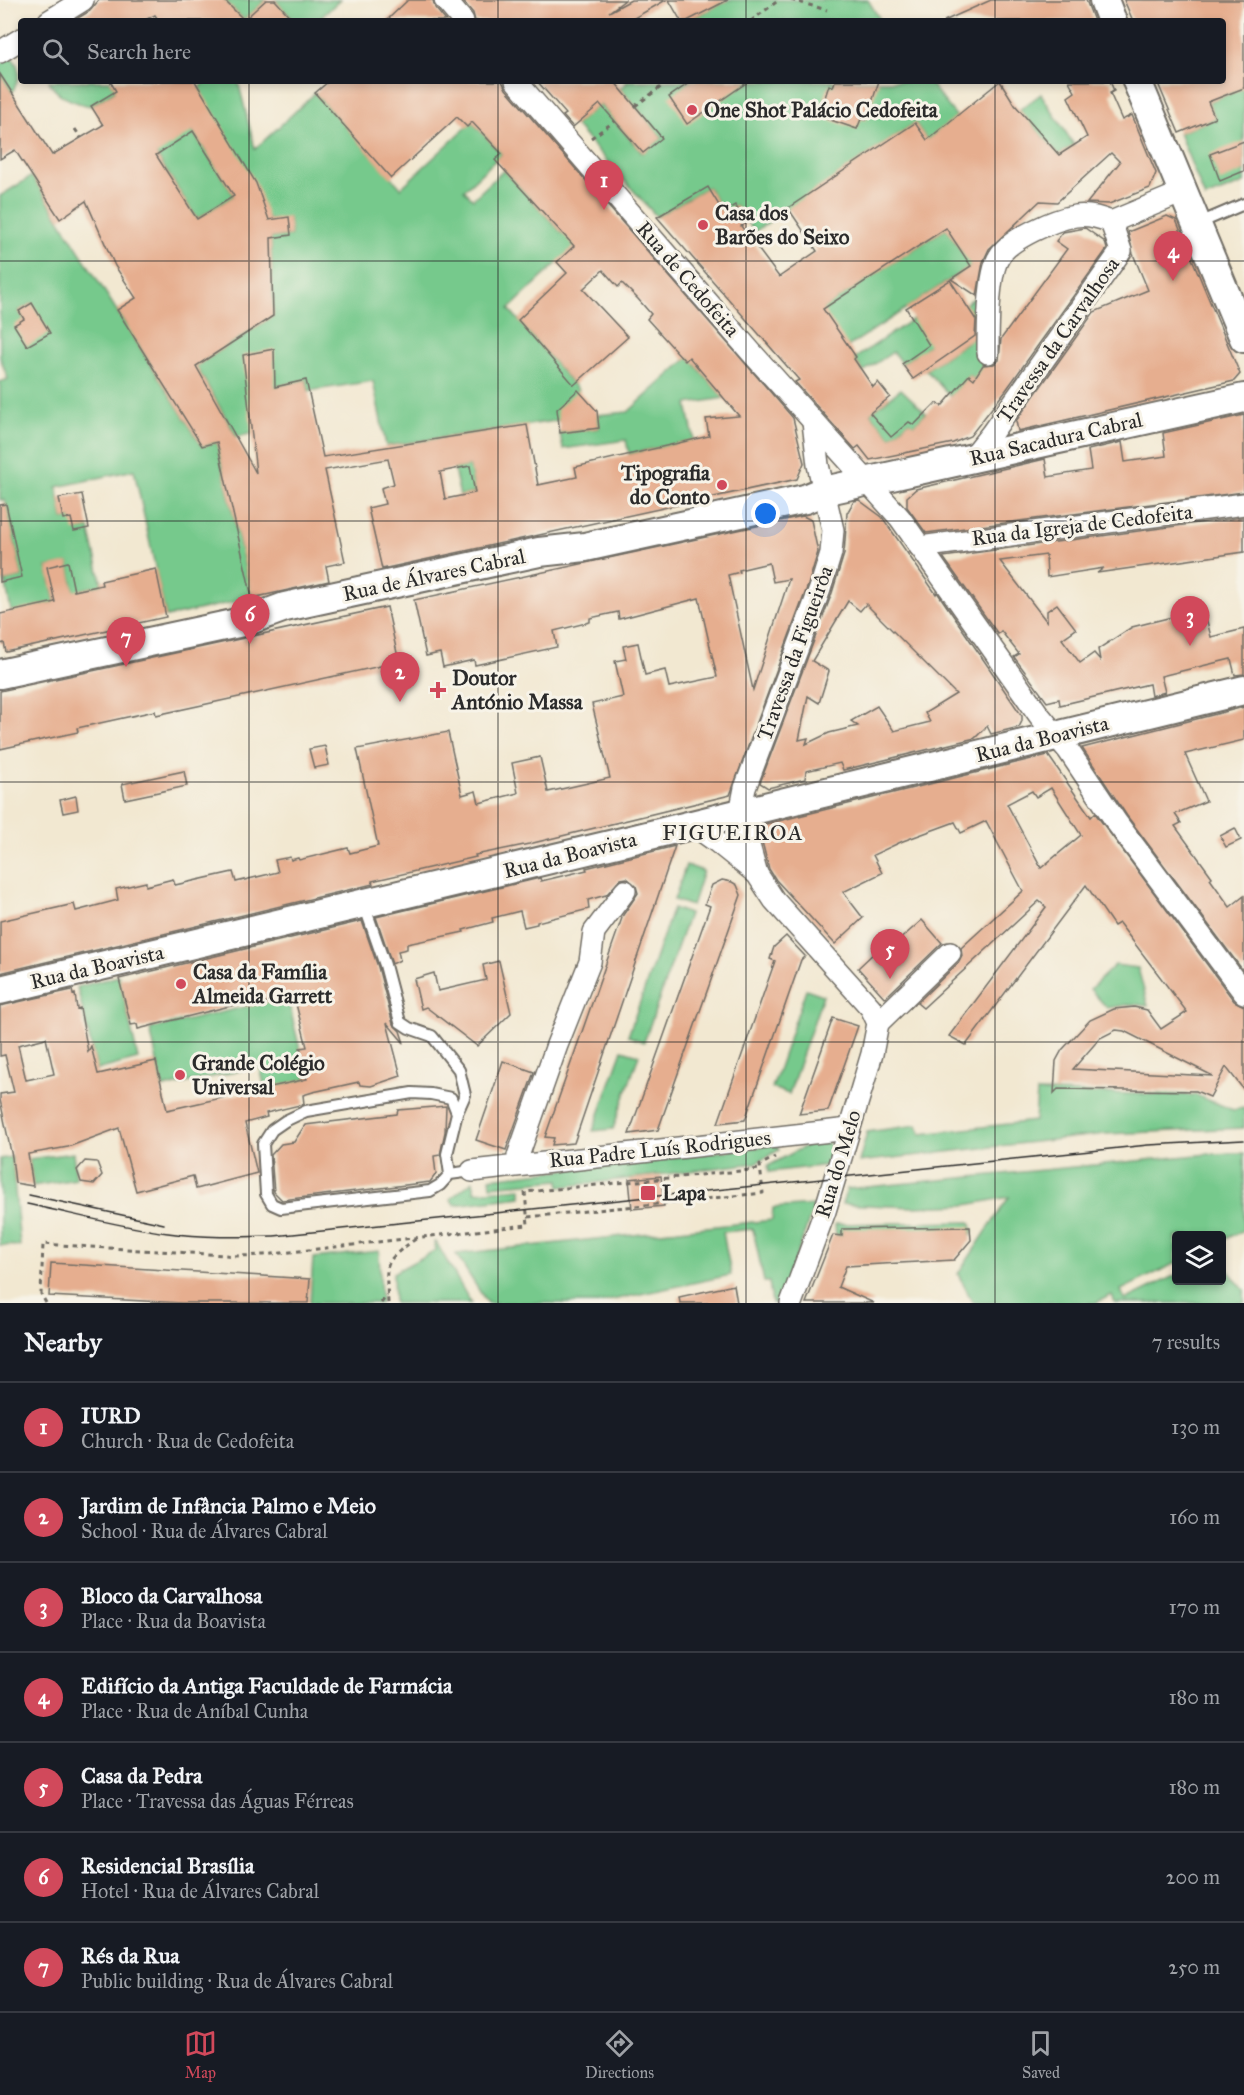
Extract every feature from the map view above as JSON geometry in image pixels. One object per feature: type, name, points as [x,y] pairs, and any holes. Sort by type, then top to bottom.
[{"type":"main road","points":[[1104,0],[1111,18]]},
{"type":"main road","points":[[1138,84],[1244,338]]},
{"type":"main road","name":"Rua Sacadura Cabral","points":[[868,482],[1244,398]]},
{"type":"main road","name":"Rua de Álvares Cabral","points":[[0,675],[247,621],[285,607],[516,556],[585,547],[805,499],[824,491],[868,482]]},
{"type":"main road","name":"Rua da Boavista","points":[[0,990],[693,825],[1244,690]]},
{"type":"street","points":[[54,18],[82,0]]},
{"type":"street","points":[[445,0],[460,18]]},
{"type":"street","points":[[0,52],[18,41]]},
{"type":"street","name":"Rua de Cedofeita","points":[[519,84],[683,280],[900,518],[1068,750],[1117,823],[1244,993]]},
{"type":"street","name":"Travessa da Carvalhosa","points":[[972,458],[1122,251],[1111,222],[1183,192]]},
{"type":"street","points":[[988,353],[992,286],[996,264],[1004,250],[1041,227],[1076,216],[1096,216],[1111,222]]},
{"type":"street","points":[[813,422],[818,465],[824,491]]},
{"type":"street","name":"Travessa da Figueirôa","points":[[740,813],[745,788],[829,562],[833,530],[824,491]]},
{"type":"street","name":"Rua da Igreja de Cedofeita","points":[[920,547],[1244,504]]},
{"type":"street","points":[[740,813],[757,874],[774,900],[871,1008],[878,1023],[950,953]]},
{"type":"street","points":[[693,825],[757,874]]},
{"type":"street","points":[[518,1156],[557,1045],[590,962],[594,932],[625,891]]},
{"type":"street","name":"Rua do Melo","points":[[791,1303],[825,1210],[872,1054],[878,1023]]},
{"type":"street","name":"Rua Padre Luís Rodrigues","points":[[472,1171],[849,1129]]},
{"type":"lane","points":[[1196,224],[1244,204]]},
{"type":"lane","points":[[368,916],[385,965],[400,1022],[409,1028],[432,1036],[459,1070],[465,1095],[457,1113],[447,1154],[450,1174]]},
{"type":"lane","points":[[457,1113],[451,1098],[412,1093],[306,1111],[272,1130],[263,1144],[266,1194],[272,1204],[281,1208],[430,1191],[440,1185],[450,1174],[472,1171]]},
{"type":"path","points":[[755,18],[779,0]]},
{"type":"path","points":[[791,0],[827,10]]},
{"type":"path","points":[[635,106],[665,84]]},
{"type":"path","points":[[575,149],[615,121]]},
{"type":"path","points":[[75,129],[81,138]]},
{"type":"path","points":[[46,1303],[40,1294],[44,1244],[256,1256],[528,1225],[525,1192],[761,1167],[763,1193],[528,1217]]},
{"type":"path","points":[[388,1303],[386,1266],[395,1254],[417,1238]]},
{"type":"path","points":[[381,1303],[387,1294]]},
{"type":"green space","points":[[224,0],[266,0],[246,18],[242,18]]},
{"type":"green space","points":[[275,0],[340,0],[320,18],[291,18]]},
{"type":"green space","points":[[728,0],[868,0],[879,18],[693,18]]},
{"type":"green space","points":[[11,57],[17,65],[18,77],[12,93],[0,74],[0,64]]},
{"type":"green space","points":[[50,84],[112,84],[116,90],[91,106],[73,101]]},
{"type":"green space","points":[[204,84],[239,84],[255,149],[315,93],[401,188],[472,122],[502,154],[464,190],[473,199],[504,170],[562,233],[578,243],[509,309],[578,390],[568,419],[386,446],[373,381],[309,391],[306,380],[275,387],[253,433],[237,437],[196,366],[273,316],[271,238],[291,235],[289,218],[269,220],[199,88]]},
{"type":"green space","points":[[626,84],[930,84],[957,117],[927,140],[915,123],[754,232],[735,205],[723,212],[708,187],[657,217],[575,125],[600,104],[642,153],[662,138],[620,88]]},
{"type":"green space","points":[[1244,88],[1244,183],[1205,198],[1179,133],[1215,118],[1208,102]]},
{"type":"green space","points":[[1041,94],[1074,145],[1059,155],[1019,110]]},
{"type":"green space","points":[[193,131],[234,196],[197,219],[145,137]]},
{"type":"green space","points":[[32,176],[202,446],[217,442],[252,598],[166,617],[134,470],[57,487],[63,519],[71,518],[77,530],[89,528],[102,585],[79,590],[76,602],[68,563],[47,567],[55,602],[34,607],[19,649],[5,581],[22,577],[5,500],[0,500],[0,382],[8,379],[0,357],[0,196]],"holes":[[[32,303],[27,346],[24,319],[19,311]]]},
{"type":"green space","points":[[946,228],[962,252],[983,258],[840,352],[822,309]]},
{"type":"green space","points":[[986,290],[983,360],[986,370],[978,382],[969,375],[951,397],[926,370],[983,331],[973,315],[925,348],[920,363],[915,355],[902,364],[893,352],[863,372],[854,359],[913,319],[956,310]]},
{"type":"green space","points":[[689,357],[724,398],[687,404],[694,440],[629,454],[626,440],[563,449],[560,433],[599,428],[597,415],[628,412]]},
{"type":"green space","points":[[901,389],[926,413],[914,425],[909,422],[891,437],[870,413]]},
{"type":"green space","points":[[470,466],[475,493],[460,496],[454,469]]},
{"type":"green space","points":[[686,865],[703,871],[692,906],[674,900]]},
{"type":"green space","points":[[673,908],[689,914],[644,1042],[628,1036]]},
{"type":"green space","points":[[1115,965],[1138,968],[1148,1006],[1133,1004],[1107,1008],[1090,989]]},
{"type":"green space","points":[[119,976],[138,1059],[97,1070],[77,987]]},
{"type":"green space","points":[[285,987],[307,1079],[265,1089],[260,1066],[163,1088],[150,1029],[274,1000]]},
{"type":"green space","points":[[806,989],[823,995],[789,1094],[772,1088]]},
{"type":"green space","points":[[622,1050],[639,1055],[613,1129],[593,1131]]},
{"type":"green space","points":[[1037,1092],[1196,1095],[1233,1110],[1244,1108],[1244,1128],[1105,1134],[859,1162],[867,1132],[917,1125],[921,1134],[1035,1121]]},
{"type":"green space","points":[[828,1142],[832,1150],[828,1165],[769,1172],[768,1166],[809,1144]]},
{"type":"green space","points":[[776,1145],[779,1150],[756,1163],[560,1187],[559,1180],[491,1186],[490,1178]]},
{"type":"green space","points":[[73,1153],[76,1179],[33,1186],[29,1159]]},
{"type":"green space","points":[[1244,1153],[1244,1230],[1226,1239],[1226,1231],[1172,1231],[1172,1265],[1121,1290],[1125,1300],[1172,1277],[1172,1285],[1226,1285],[1226,1268],[1244,1290],[1244,1303],[1115,1303],[1112,1295],[1095,1303],[973,1303],[958,1274],[1009,1197],[966,1205],[914,1207],[842,1204],[847,1189],[1208,1154]]},
{"type":"green space","points":[[12,1157],[20,1246],[0,1245],[0,1159]]},
{"type":"green space","points":[[473,1181],[475,1192],[521,1188],[521,1197],[455,1205],[450,1199]]},
{"type":"green space","points":[[814,1205],[781,1302],[772,1303],[769,1282],[764,1282],[753,1229],[723,1232],[731,1275],[598,1303],[487,1303],[456,1254],[772,1220],[773,1208]]},
{"type":"green space","points":[[970,1222],[973,1231],[970,1237],[842,1229],[842,1235],[836,1235],[835,1224]]},
{"type":"green space","points":[[434,1242],[471,1303],[394,1303],[393,1273],[436,1250]]},
{"type":"green space","points":[[379,1251],[381,1303],[310,1303],[313,1258]]},
{"type":"building","points":[[99,0],[224,0],[242,18],[157,18],[155,15],[149,18],[78,18],[90,11]]},
{"type":"building","points":[[266,0],[275,0],[291,18],[246,18]]},
{"type":"building","points":[[408,0],[433,0],[435,8],[443,18],[389,18]]},
{"type":"building","points":[[462,0],[625,0],[609,12],[631,0],[666,0],[634,18],[474,18]]},
{"type":"building","points":[[669,0],[728,0],[693,18],[679,18]]},
{"type":"building","points":[[991,0],[1086,0],[1093,18],[951,18]]},
{"type":"building","points":[[1124,0],[1244,0],[1244,88],[1208,102],[1215,118],[1179,133],[1158,84],[1226,84],[1226,18],[1132,18]]},
{"type":"building","points":[[0,74],[52,155],[103,125],[91,106],[116,91],[112,84],[197,84],[256,183],[269,220],[289,217],[291,235],[271,238],[273,316],[196,366],[256,473],[243,355],[274,349],[275,387],[306,380],[323,457],[527,425],[538,485],[577,477],[575,467],[709,436],[706,419],[739,416],[689,357],[685,361],[647,319],[651,314],[638,299],[622,283],[618,287],[603,270],[583,289],[628,337],[574,385],[518,320],[567,273],[557,262],[574,246],[495,160],[502,154],[472,122],[467,127],[457,117],[391,178],[315,93],[326,84],[504,84],[793,418],[804,463],[797,479],[382,569],[368,508],[385,504],[381,488],[394,484],[388,459],[325,470],[345,562],[326,566],[329,581],[252,598],[217,442],[202,446],[117,310],[136,298],[115,266],[86,201],[60,219],[15,150],[0,159]],"holes":[[[193,131],[234,196],[197,219],[156,155]],[[470,466],[475,493],[445,499],[440,472]]]},
{"type":"building","points":[[540,84],[617,84],[662,138],[643,153],[600,104],[573,127],[563,116],[566,114]]},
{"type":"building","name":"One Shot Palácio Cedofeita","points":[[688,84],[745,84],[687,124],[669,97]]},
{"type":"building","points":[[834,84],[878,84],[866,120],[861,119],[857,129],[819,116],[829,85],[833,87]]},
{"type":"building","points":[[996,84],[1002,84],[1015,105],[1059,155],[1087,137],[1068,97],[1075,92],[1071,84],[1111,84],[1114,91],[1110,93],[1122,120],[1132,115],[1156,173],[1150,188],[1109,204],[1087,203],[1120,162],[1111,153],[1057,202],[1040,201],[989,249],[983,262],[977,296],[951,279],[971,266],[946,228],[823,309],[856,357],[854,359],[873,387],[878,382],[890,397],[870,413],[891,437],[909,422],[914,425],[936,403],[942,406],[969,375],[974,379],[983,365],[994,364],[999,360],[1001,339],[1067,249],[1056,241],[1063,232],[1085,228],[1105,242],[1107,249],[1006,390],[970,436],[953,443],[870,460],[859,446],[855,449],[795,382],[799,380],[657,217],[708,187],[723,212],[735,205],[747,223],[741,226],[779,277],[817,251],[788,208],[915,123],[927,140]]},
{"type":"building","points":[[1244,141],[1244,171],[1220,181],[1210,154]]},
{"type":"building","points":[[1167,216],[1176,220],[1240,374],[1234,381],[1018,431],[1016,421],[1094,312],[1148,290],[1133,254],[1128,232]]},
{"type":"building","points":[[950,280],[976,320],[975,336],[913,379],[902,364],[929,345],[906,308]]},
{"type":"building","points":[[32,303],[50,333],[27,346],[14,325],[24,319],[19,311]]},
{"type":"building","points":[[578,390],[597,411],[599,428],[560,433],[557,409]]},
{"type":"building","points":[[1244,415],[1244,492],[926,533],[907,507],[907,497],[916,489],[1045,459],[1048,477],[1091,470],[1088,450],[1122,442],[1125,462],[1166,456],[1163,433]]},
{"type":"building","points":[[82,494],[89,528],[74,531],[71,518],[63,519],[59,498]]},
{"type":"building","points":[[859,500],[882,517],[936,594],[937,592],[1022,716],[1022,721],[1019,727],[991,734],[987,726],[975,738],[843,770],[840,763],[806,771],[805,779],[768,788],[760,783],[832,593],[844,554],[847,513],[854,501]],"holes":[[[848,601],[860,611],[866,604],[956,694],[925,713],[930,722],[894,731],[877,706],[851,721],[858,726],[829,733],[806,744],[808,738],[799,740],[808,696],[819,703],[829,671],[812,661]]]},
{"type":"building","points":[[6,504],[22,577],[0,582],[0,505]]},
{"type":"building","points":[[803,516],[811,520],[818,552],[808,585],[730,795],[475,855],[476,857],[372,881],[373,884],[0,973],[0,921],[74,904],[76,911],[118,900],[116,889],[146,882],[146,886],[173,879],[175,885],[233,872],[236,882],[278,872],[275,860],[290,857],[291,860],[298,858],[299,860],[348,848],[350,853],[378,846],[357,749],[448,732],[462,795],[476,791],[479,803],[518,793],[512,763],[540,757],[548,792],[610,778],[592,704],[623,697],[615,661],[626,659],[623,646],[638,643],[645,675],[665,670],[669,687],[717,677],[699,598],[619,619],[618,612],[590,618],[590,622],[554,631],[557,647],[475,665],[474,660],[443,667],[440,653],[426,656],[414,600]],"holes":[[[769,563],[773,582],[789,579],[753,690],[728,575]]]},
{"type":"building","points":[[1244,517],[1244,552],[1097,573],[1104,568],[1047,577],[1046,555],[1000,561],[1047,622],[1047,611],[1057,604],[1076,629],[1062,639],[1080,663],[1094,653],[1100,660],[1098,649],[1132,627],[1204,609],[1211,637],[1244,629],[1244,674],[1235,675],[1231,659],[1161,676],[1165,692],[1151,696],[1149,684],[1060,705],[1059,699],[1047,702],[1014,657],[1019,654],[1001,631],[998,634],[943,557]]},
{"type":"building","points":[[68,562],[74,591],[102,585],[101,581],[156,569],[166,617],[6,652],[4,643],[0,644],[0,614],[55,602],[47,567]]},
{"type":"building","points":[[387,607],[399,662],[156,715],[155,711],[77,728],[78,732],[0,749],[0,691]]},
{"type":"building","points":[[1244,707],[1244,740],[1185,754],[1206,801],[1175,814],[1181,823],[1175,826],[1212,877],[1210,879],[1230,907],[1244,896],[1244,972],[1127,816],[1082,748]]},
{"type":"building","points":[[325,746],[329,765],[314,768],[309,749]]},
{"type":"building","points":[[1048,755],[1091,817],[1095,813],[1234,1001],[1244,1006],[1244,1090],[1226,1067],[1210,1097],[1196,1091],[1058,1089],[1054,1093],[1056,1061],[1062,1050],[1090,1020],[1114,1009],[1134,1007],[1147,1010],[1161,1029],[1187,1012],[1119,923],[1114,926],[1086,885],[966,1045],[949,1036],[1046,907],[1039,901],[923,1008],[917,1003],[959,962],[962,956],[961,948],[1023,891],[986,821],[961,833],[955,822],[873,855],[882,873],[843,892],[863,918],[835,944],[776,880],[769,869],[758,826]],"holes":[[[1051,788],[1081,835],[1041,868],[1007,804],[1032,791],[1036,797]],[[1116,1030],[1124,1031],[1213,1076],[1073,1069],[1100,1038]]]},
{"type":"building","points":[[184,771],[187,786],[125,799],[122,784]]},
{"type":"building","points":[[76,796],[78,810],[63,813],[60,800]]},
{"type":"building","points":[[1235,828],[1241,840],[1226,847],[1220,836]]},
{"type":"building","points":[[675,846],[574,1143],[552,1145],[554,1138],[545,1137],[623,915],[638,893],[636,886],[627,878],[621,879],[606,895],[588,900],[589,909],[537,922],[537,924],[524,927],[520,911],[492,918],[493,922],[463,930],[464,932],[407,944],[407,949],[398,951],[400,960],[392,964],[376,917],[540,878],[541,881]]},
{"type":"building","points":[[722,880],[737,885],[741,895],[658,1130],[629,1134],[710,906],[705,904],[712,885]]},
{"type":"building","points":[[922,920],[942,943],[885,998],[858,968],[875,952],[880,957]]},
{"type":"building","points":[[362,921],[378,967],[393,1024],[400,1031],[404,1043],[387,1023],[401,1076],[371,1086],[360,1085],[359,1082],[303,1095],[304,1104],[266,1113],[267,1117],[245,1123],[257,1173],[196,1189],[193,1176],[136,1191],[119,1128],[68,1147],[28,1154],[33,1186],[15,1183],[0,1100],[0,1094],[14,1092],[5,1055],[0,1056],[0,1006],[72,990],[73,995],[75,994],[77,1009],[80,1008],[88,1052],[91,1046],[98,1074],[156,1061],[167,1110],[307,1079],[300,1048],[307,1047],[294,996],[247,1007],[246,1002],[138,1029],[137,1024],[131,1025],[119,979]],"holes":[[[46,1038],[54,1074],[26,1080],[18,1045]]]},
{"type":"building","points":[[786,936],[805,956],[801,960],[745,1120],[718,1123],[775,961],[770,959],[774,947]]},
{"type":"building","points":[[499,961],[511,1013],[477,1046],[426,1007],[421,1009],[414,979],[434,973],[438,991],[486,980],[483,965]]},
{"type":"building","points":[[833,1018],[858,1026],[828,1111],[799,1114]]},
{"type":"building","points":[[503,1061],[534,1072],[506,1150],[476,1140]]},
{"type":"building","points":[[446,1106],[445,1132],[440,1155],[434,1156],[436,1174],[430,1182],[282,1200],[274,1192],[271,1155],[281,1144],[294,1142],[305,1125],[397,1114],[398,1110]]},
{"type":"building","points":[[85,1161],[97,1162],[102,1175],[94,1184],[81,1182],[77,1170]]},
{"type":"building","points":[[661,1176],[664,1206],[632,1209],[629,1179]]},
{"type":"building","points":[[970,1227],[971,1240],[954,1260],[846,1266],[838,1287],[874,1303],[806,1303],[833,1235],[842,1236],[842,1229]]},
{"type":"building","points":[[51,1263],[310,1279],[308,1303],[182,1303],[49,1296]]},
{"type":"building","points":[[734,1285],[737,1303],[680,1303],[679,1297]]},
{"type":"tram line","points":[[27,1204],[115,1224],[181,1235],[274,1236],[1148,1145],[1244,1140]]},
{"type":"tram line","points":[[29,1195],[164,1224]]},
{"type":"place","name":"One Shot Palácio Cedofeita","points":[[692,110]]},
{"type":"place","name":"IURD","points":[[604,210]]},
{"type":"place","name":"Casa dos Barões do Seixo","points":[[703,225]]},
{"type":"place","name":"Edifício da Antiga Faculdade de Farmácia","points":[[1173,281]]},
{"type":"place","name":"Tipografia do Conto","points":[[722,485]]},
{"type":"place","name":"Residencial Brasília","points":[[250,644]]},
{"type":"place","name":"Bloco da Carvalhosa","points":[[1190,646]]},
{"type":"place","name":"Rés da Rua","points":[[126,667]]},
{"type":"place","name":"Doutor António Massa","points":[[438,690]]},
{"type":"place","name":"Jardim de Infância Palmo e Meio","points":[[400,702]]},
{"type":"place","name":"Casa da Pedra","points":[[890,979]]},
{"type":"place","name":"Casa da Família Almeida Garrett","points":[[181,984]]},
{"type":"place","name":"Grande Colégio Universal","points":[[180,1075]]},
{"type":"place","name":"Lapa","points":[[648,1193]]},
{"type":"district","name":"FIGUEIROA","points":[[733,832]]}]
